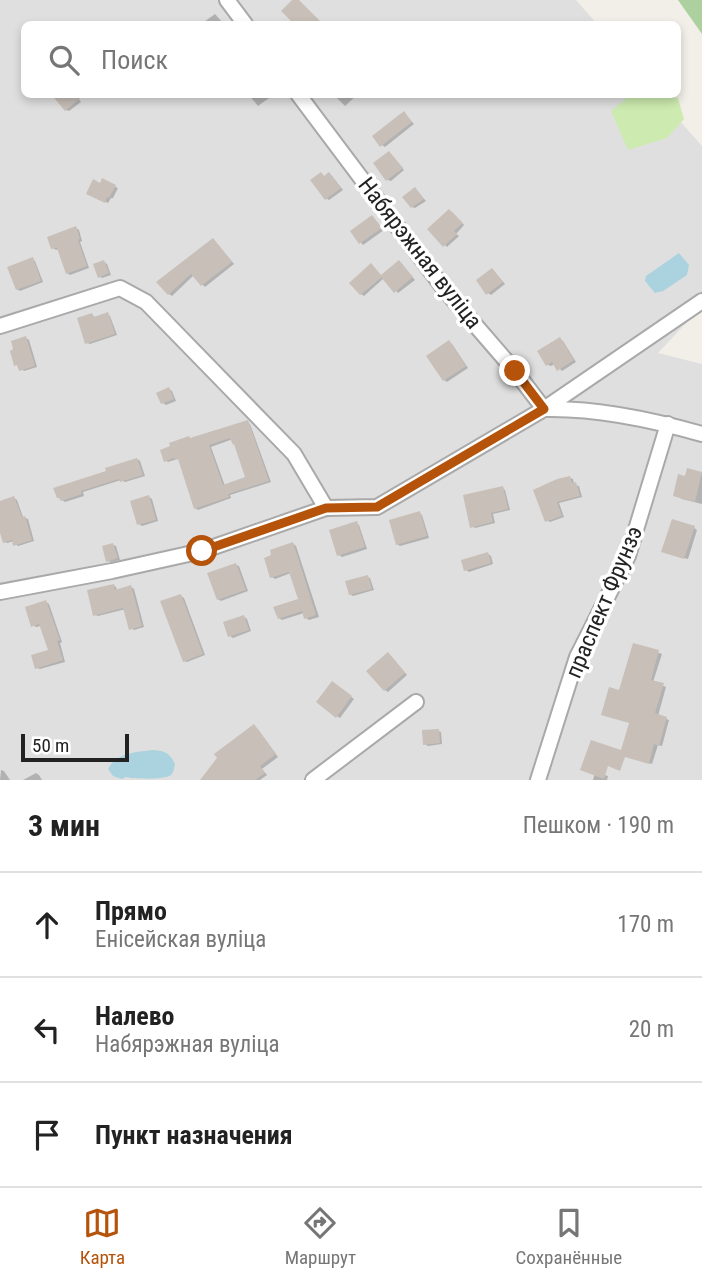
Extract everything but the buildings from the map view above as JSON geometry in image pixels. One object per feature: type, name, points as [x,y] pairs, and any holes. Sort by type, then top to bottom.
[{"type":"street","points":[[227,0],[243,21]]},
{"type":"street","name":"Набярэжная вуліца","points":[[301,98],[445,290],[544,409]]},
{"type":"street","points":[[0,326],[120,288],[145,302],[294,454],[326,508]]},
{"type":"street","points":[[0,592],[202,551],[326,508],[377,507],[544,409],[702,301]]},
{"type":"street","points":[[544,409],[573,409],[668,424],[702,434]]},
{"type":"street","name":"праспект Фрунзэ","points":[[538,780],[577,657],[628,556],[668,424]]},
{"type":"street","points":[[313,780],[416,702]]},
{"type":"shaded area","points":[[0,0],[576,0],[594,21],[21,21],[21,98],[660,98],[702,146],[702,306],[658,353],[702,364],[702,780],[0,780]]},
{"type":"green space","points":[[678,0],[702,0],[702,34]]},
{"type":"green space","points":[[627,98],[678,98],[684,119],[667,138],[628,150],[611,111]]},
{"type":"water","points":[[679,253],[689,265],[687,275],[663,291],[655,293],[645,281],[646,276]]},
{"type":"water","points":[[154,750],[171,757],[175,764],[171,775],[122,779],[113,776],[108,769],[122,756]]},
{"type":"route","points":[[202,551],[326,508],[377,507],[424,481],[544,409],[515,371]]}]
